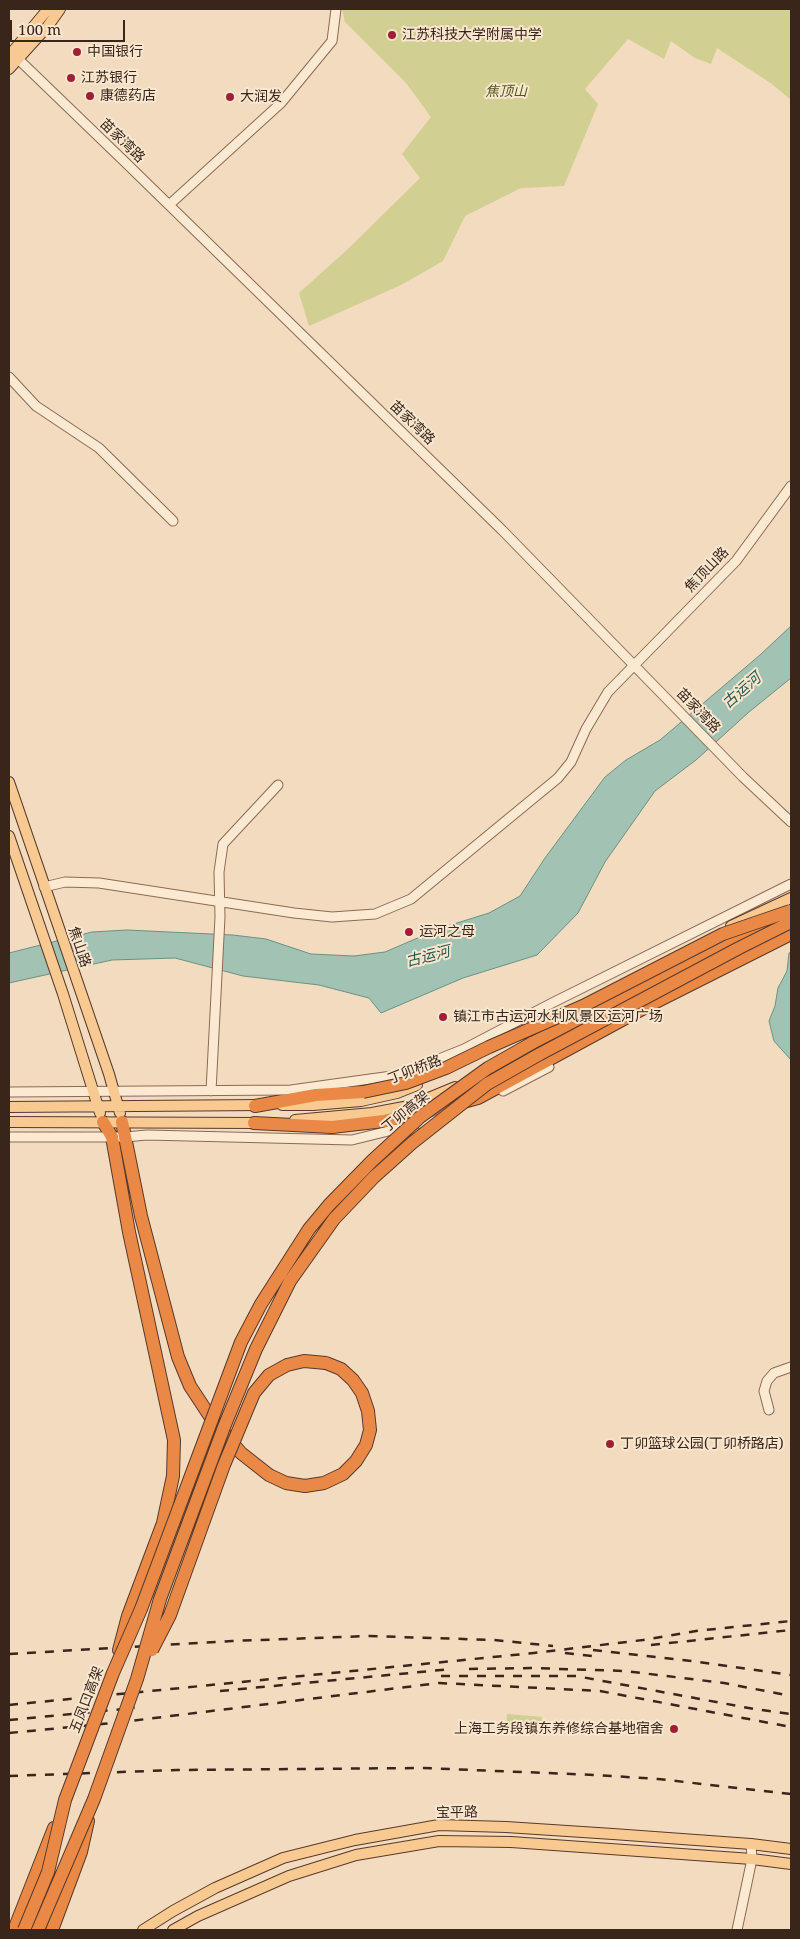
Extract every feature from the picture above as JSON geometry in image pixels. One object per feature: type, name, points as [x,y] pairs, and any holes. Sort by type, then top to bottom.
[{"type":"highway","points":[[255,1106],[316,1095],[363,1092],[406,1082],[446,1068],[583,1006],[724,934],[791,914]]},
{"type":"highway","name":"丁卯高架","points":[[187,1483],[241,1342],[261,1304],[309,1229],[349,1183],[420,1118],[488,1068],[532,1043],[791,914]]},
{"type":"highway","name":"丁卯高架","points":[[137,1679],[160,1598],[248,1366],[290,1282],[334,1219],[374,1177],[433,1125],[487,1084],[740,948],[791,914]]},
{"type":"highway","points":[[254,1123],[332,1127],[384,1121],[428,1112],[478,1098],[644,1008],[791,932]]},
{"type":"highway","points":[[103,1122],[112,1136],[129,1232],[174,1440],[173,1476],[163,1523],[128,1616],[113,1673]]},
{"type":"highway","points":[[38,1930],[94,1800],[137,1679],[170,1614],[224,1465],[254,1393],[269,1375],[287,1365],[304,1361],[326,1363],[341,1369],[353,1380],[362,1393],[368,1411],[370,1430],[366,1445],[356,1461],[343,1474],[324,1483],[306,1486],[286,1484],[269,1476],[241,1454],[211,1418],[190,1386],[178,1357],[141,1216],[122,1122]]},
{"type":"highway","name":"五凤口高架","points":[[24,1930],[48,1872],[66,1800],[113,1673],[141,1609],[187,1483]]},
{"type":"highway","points":[[14,1930],[66,1800]]},
{"type":"highway","points":[[52,1930],[81,1852],[94,1800]]},
{"type":"main road","points":[[9,69],[12,55],[48,9]]},
{"type":"main road","points":[[12,55],[48,26],[60,9]]},
{"type":"main road","name":"焦山路","points":[[9,782],[119,1107],[122,1122]]},
{"type":"main road","points":[[9,836],[63,994],[103,1122]]},
{"type":"main road","name":"丁卯桥路","points":[[9,1107],[99,1108],[323,1104],[361,1101],[397,1093],[462,1066],[676,952],[791,898]]},
{"type":"main road","points":[[9,1122],[254,1123],[372,1113],[409,1106],[536,1051],[791,932]]},
{"type":"main road","name":"宝平路","points":[[143,1930],[215,1888],[283,1858],[354,1840],[439,1825],[506,1827],[751,1844],[791,1849]]},
{"type":"main road","name":"宝平路","points":[[173,1930],[198,1916],[289,1876],[356,1855],[439,1841],[511,1842],[752,1859],[791,1864]]},
{"type":"street","points":[[169,205],[281,103],[332,41],[336,9]]},
{"type":"street","name":"苗家湾路","points":[[12,55],[169,205],[502,530],[713,746],[791,822]]},
{"type":"street","points":[[9,377],[36,406],[99,448],[173,521]]},
{"type":"street","name":"焦顶山路","points":[[44,887],[65,882],[99,883],[332,917],[375,914],[411,899],[558,778],[571,762],[586,729],[608,692],[736,561],[791,486]]},
{"type":"street","points":[[211,1091],[217,977],[219,872],[223,844],[278,785]]},
{"type":"street","points":[[9,1092],[291,1090],[399,1075],[464,1049],[791,884]]},
{"type":"street","points":[[9,1137],[125,1137],[147,1135],[352,1140],[444,1117],[517,1084],[718,974],[791,939]]},
{"type":"street","points":[[769,1410],[764,1391],[767,1381],[774,1374],[791,1367]]},
{"type":"street","points":[[737,1930],[752,1859],[751,1844]]},
{"type":"green space","name":"焦顶山","points":[[342,9],[791,9],[791,100],[772,84],[717,48],[711,64],[695,58],[671,41],[664,59],[628,39],[585,89],[598,104],[564,186],[521,188],[465,216],[443,261],[401,285],[309,326],[299,293],[348,249],[420,178],[402,154],[431,117],[406,83],[345,22]]},
{"type":"green space","points":[[507,1714],[542,1717],[540,1736],[506,1733]]},
{"type":"water","name":"古运河","points":[[791,626],[791,678],[749,712],[696,760],[655,791],[605,862],[578,913],[537,955],[463,978],[381,1013],[369,998],[319,985],[243,976],[175,958],[112,960],[9,983],[9,953],[92,932],[127,930],[233,935],[266,939],[311,954],[354,956],[385,952],[441,928],[489,913],[520,896],[545,858],[605,777],[626,760],[660,740],[760,655]]},
{"type":"water","points":[[791,952],[791,1060],[774,1041],[769,1021],[775,1006],[778,988],[787,971],[789,953]]},
{"type":"railway","points":[[9,1705],[534,1653],[643,1640],[696,1631],[791,1621]]},
{"type":"railway","points":[[651,1645],[791,1630]]},
{"type":"railway","points":[[9,1654],[232,1641],[369,1636],[494,1640],[553,1646]]},
{"type":"railway","points":[[593,1650],[791,1675]]},
{"type":"railway","points":[[565,1653],[600,1657]]},
{"type":"railway","points":[[469,1669],[531,1668],[625,1671],[724,1683],[791,1696]]},
{"type":"railway","points":[[220,1691],[452,1669]]},
{"type":"railway","points":[[441,1676],[576,1676],[754,1709],[791,1714]]},
{"type":"railway","points":[[9,1733],[122,1722],[439,1683],[600,1691],[791,1727]]},
{"type":"railway","points":[[9,1720],[135,1708]]},
{"type":"railway","points":[[9,1776],[177,1770],[423,1768],[658,1779],[791,1794]]},
{"type":"place","name":"江苏科技大学附属中学","points":[[392,35]]},
{"type":"place","name":"中国银行","points":[[77,52]]},
{"type":"place","name":"江苏银行","points":[[71,78]]},
{"type":"place","name":"康德药店","points":[[90,96]]},
{"type":"place","name":"大润发","points":[[230,97]]},
{"type":"place","name":"运河之母","points":[[409,932]]},
{"type":"place","name":"镇江市古运河水利风景区运河广场","points":[[443,1017]]},
{"type":"place","name":"丁卯篮球公园(丁卯桥路店)","points":[[610,1444]]},
{"type":"place","name":"上海工务段镇东养修综合基地宿舍","points":[[674,1729]]}]
